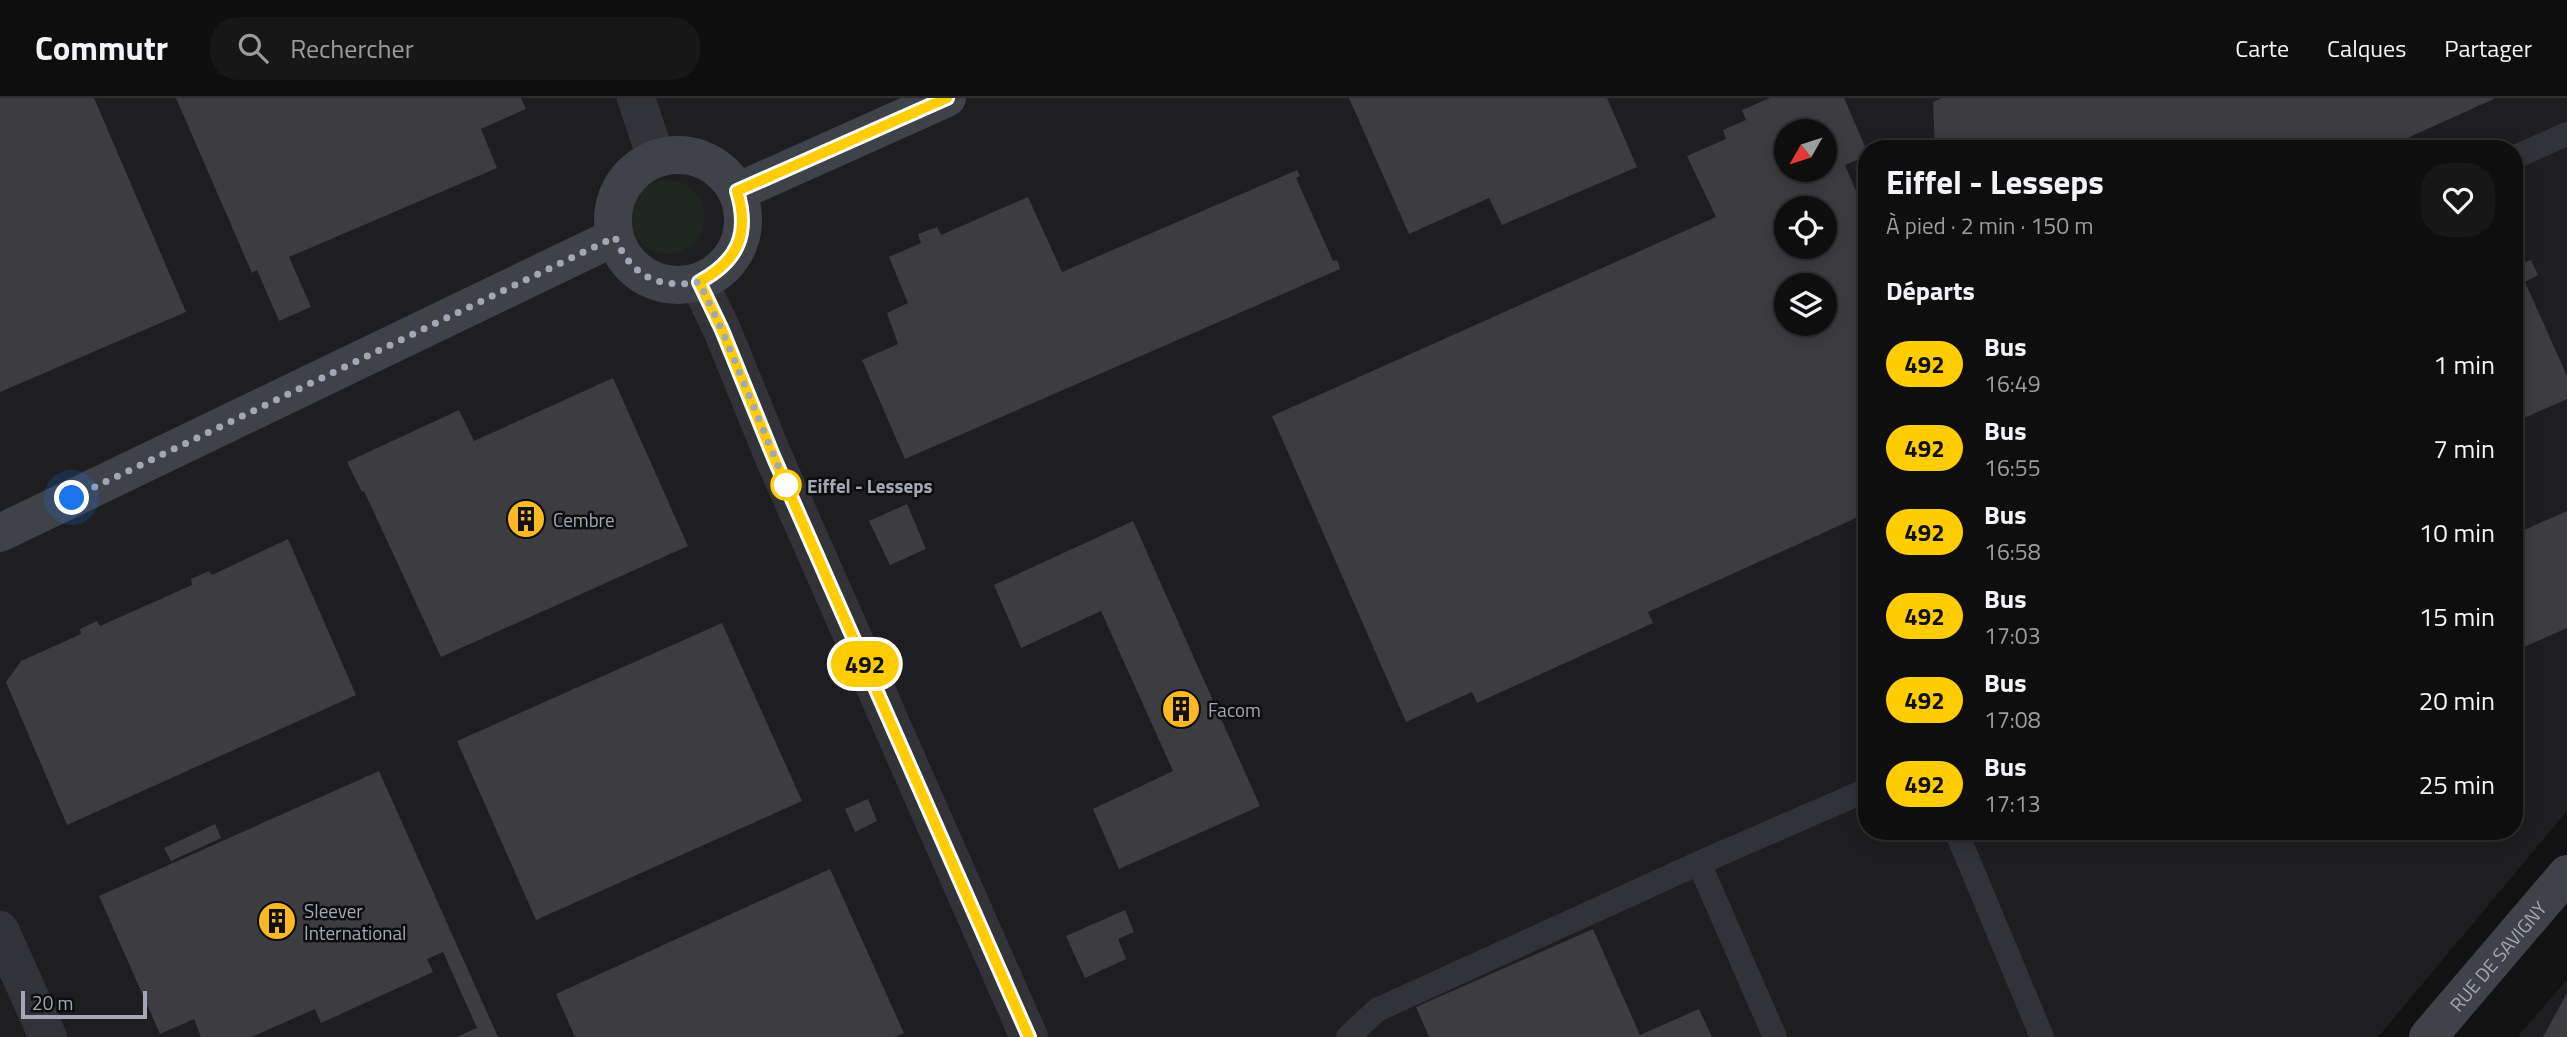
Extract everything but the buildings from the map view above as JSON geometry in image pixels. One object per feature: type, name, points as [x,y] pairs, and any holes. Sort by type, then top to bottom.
[{"type":"main road","points":[[737,191],[947,98]]},
{"type":"main road","points":[[675,154],[694,156],[711,164],[726,176],[737,191],[743,228],[738,245],[715,273],[699,282],[681,285],[648,278],[627,260],[615,237],[613,218],[616,198],[625,181],[639,167],[656,158],[675,154]]},
{"type":"main road","points":[[0,533],[615,237]]},
{"type":"main road","name":"RUE DE SAVIGNY","points":[[2428,1037],[2567,874]]},
{"type":"street","points":[[636,98],[656,158]]},
{"type":"street","points":[[699,282],[1029,1037]]},
{"type":"street","points":[[0,930],[48,1037]]},
{"type":"lane","points":[[2523,153],[2567,134]]},
{"type":"lane","points":[[1349,1037],[1377,1010],[1699,863],[1858,794]]},
{"type":"lane","points":[[1960,840],[2042,1037]]},
{"type":"lane","points":[[1699,863],[1774,1037]]},
{"type":"shaded area","points":[[0,98],[2567,98],[2567,811],[2378,1037],[0,1037]]},
{"type":"shaded area","points":[[668,180],[682,183],[694,191],[702,203],[705,217],[702,231],[694,243],[682,251],[668,254],[654,251],[642,243],[634,231],[631,217],[634,203],[642,191],[654,183]]},
{"type":"shaded area","points":[[2567,980],[2567,1037],[2517,1037]]},
{"type":"bus line","name":"492","points":[[947,98],[737,191],[743,228],[738,245],[715,273],[699,282],[1029,1037]]},
{"type":"place","name":"Eiffel - Lesseps","points":[[786,485]]},
{"type":"place","name":"Cembre","points":[[526,519]]},
{"type":"place","name":"Facom","points":[[1181,709]]},
{"type":"place","name":"Sleever International","points":[[277,921]]},
{"type":"route","points":[[72,498],[615,237],[622,254],[648,278],[681,285],[699,282],[722,330],[786,485]]}]
